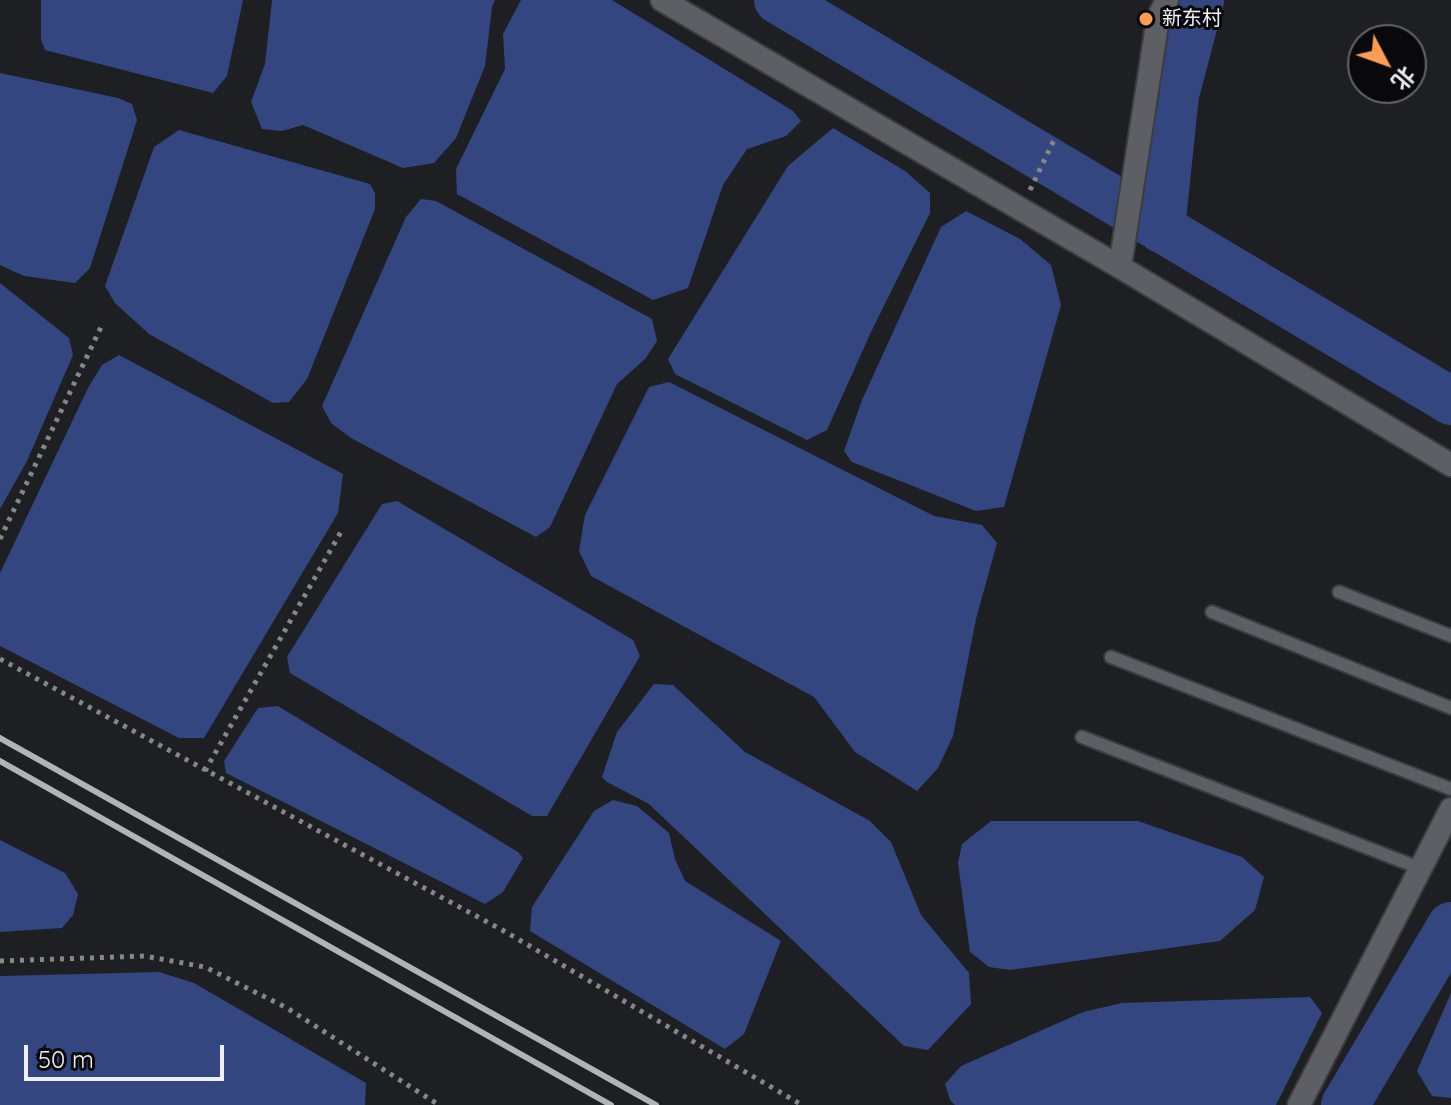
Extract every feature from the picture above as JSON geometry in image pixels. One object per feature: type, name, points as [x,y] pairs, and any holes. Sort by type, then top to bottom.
[{"type":"street","points":[[662,0],[1120,267],[1451,465]]},
{"type":"street","points":[[1120,267],[1158,18],[1167,0]]},
{"type":"street","points":[[1299,1105],[1451,809]]},
{"type":"lane","points":[[1339,592],[1451,636]]},
{"type":"lane","points":[[1212,612],[1451,708]]},
{"type":"lane","points":[[1111,657],[1451,789]]},
{"type":"lane","points":[[1082,737],[1422,869]]},
{"type":"path","points":[[1030,190],[1054,140]]},
{"type":"path","points":[[0,539],[102,325]]},
{"type":"path","points":[[205,771],[342,530]]},
{"type":"path","points":[[0,659],[504,931],[802,1105]]},
{"type":"path","points":[[0,961],[144,956],[205,967],[287,1008],[439,1105]]},
{"type":"water","points":[[41,0],[243,0],[227,76],[213,93],[45,50],[41,39]]},
{"type":"water","points":[[272,0],[495,0],[485,66],[456,138],[434,163],[403,168],[303,125],[282,131],[262,129],[251,102],[265,64]]},
{"type":"water","points":[[521,0],[612,0],[793,111],[801,121],[786,136],[747,149],[723,185],[688,288],[653,300],[457,194],[456,169],[505,69],[503,34]]},
{"type":"water","points":[[0,73],[118,98],[132,104],[137,120],[90,268],[75,283],[24,276],[0,265]]},
{"type":"water","points":[[833,128],[905,171],[930,193],[930,213],[827,430],[807,440],[675,374],[668,359],[788,166]]},
{"type":"water","points":[[179,130],[370,184],[375,193],[375,209],[307,379],[289,402],[273,403],[149,334],[115,303],[105,286],[154,147]]},
{"type":"water","points":[[421,199],[436,201],[652,319],[657,341],[645,359],[617,384],[550,527],[536,537],[351,438],[331,423],[322,406],[406,217]]},
{"type":"water","points":[[966,211],[1020,239],[1051,265],[1061,305],[1004,507],[976,511],[852,462],[844,451],[862,400],[941,227]]},
{"type":"water","points":[[0,283],[69,338],[73,355],[27,461],[0,509]]},
{"type":"water","points":[[119,355],[343,474],[338,513],[204,738],[179,738],[0,646],[0,573],[88,388],[102,365]]},
{"type":"water","points":[[669,382],[934,516],[982,525],[997,543],[976,619],[953,736],[938,768],[917,791],[855,752],[814,697],[591,576],[579,551],[585,515],[649,387]]},
{"type":"water","points":[[397,501],[633,640],[640,656],[547,816],[532,816],[290,673],[287,657],[382,504]]},
{"type":"water","points":[[654,684],[673,685],[745,752],[870,821],[891,842],[921,915],[969,973],[971,1004],[928,1050],[904,1046],[649,804],[602,777],[617,732]]},
{"type":"water","points":[[278,706],[518,852],[523,858],[503,892],[485,904],[226,773],[224,761],[258,708]]},
{"type":"water","points":[[613,800],[637,806],[669,833],[675,859],[685,881],[781,941],[744,1034],[725,1049],[530,931],[532,907],[594,811]]},
{"type":"water","points":[[991,821],[1138,821],[1242,857],[1264,877],[1255,910],[1220,941],[1010,970],[989,967],[970,952],[958,863],[962,844]]},
{"type":"water","points":[[0,840],[65,873],[78,894],[73,915],[62,928],[0,932]]},
{"type":"water","points":[[159,972],[194,983],[366,1083],[365,1105],[0,1105],[0,976]]},
{"type":"water","points":[[1451,993],[1451,1098],[1432,1096],[1417,1071]]},
{"type":"water","points":[[1310,997],[1322,1013],[1276,1105],[955,1105],[945,1084],[961,1066],[1083,1012],[1122,1003]]},
{"type":"waterway","points":[[778,0],[1451,401]]},
{"type":"waterway","points":[[1161,229],[1175,95],[1200,0]]},
{"type":"waterway","points":[[1345,1105],[1451,926]]},
{"type":"railway","points":[[0,738],[656,1105]]},
{"type":"railway","points":[[0,761],[611,1105]]},
{"type":"place","name":"新东村","points":[[1146,19]]}]
